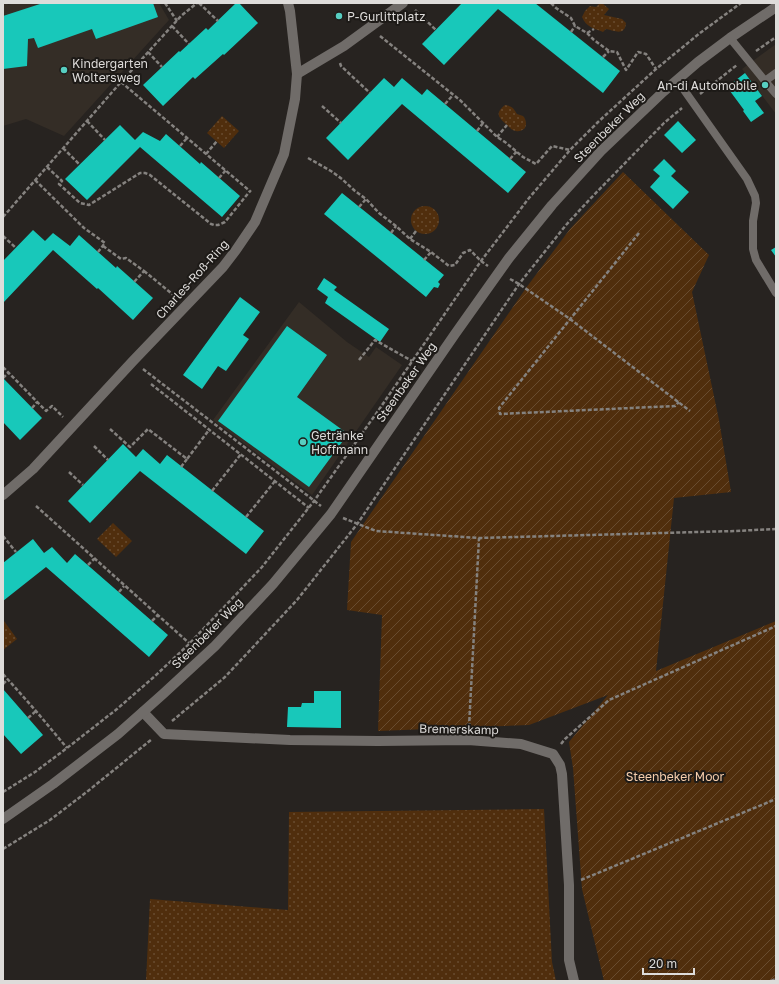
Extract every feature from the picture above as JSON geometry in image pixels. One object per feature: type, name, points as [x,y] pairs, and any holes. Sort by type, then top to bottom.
[{"type":"street","name":"Charles-Roß-Ring","points":[[3,495],[33,469],[223,267],[255,222],[284,154],[295,99],[297,74],[288,3]]},
{"type":"street","points":[[297,74],[335,52],[372,26],[408,5]]},
{"type":"street","name":"Steenbeker Weg","points":[[3,819],[53,784],[118,734],[215,646],[272,584],[331,514],[498,273],[552,205],[601,151],[663,92],[698,62],[776,7]]},
{"type":"street","points":[[142,712],[160,731]]},
{"type":"street","name":"Bremerskamp","points":[[160,731],[164,734],[290,740],[468,740],[521,744],[554,754]]},
{"type":"street","points":[[554,754],[560,765],[562,774],[569,885],[569,960],[574,981]]},
{"type":"lane","points":[[730,38],[776,94]]},
{"type":"lane","points":[[765,81],[776,73]]},
{"type":"lane","points":[[677,80],[747,179],[753,190],[756,203],[753,221],[753,249],[756,260],[776,293]]},
{"type":"path","points":[[165,3],[177,21]]},
{"type":"path","points":[[3,217],[181,16],[198,3],[218,21]]},
{"type":"path","points":[[551,3],[571,18],[575,26],[609,51],[617,52],[626,70],[638,52],[646,54],[656,69]]},
{"type":"path","points":[[3,792],[35,772],[67,748],[117,709],[155,676],[189,644],[262,567],[309,508],[481,261],[529,198],[570,150],[598,122],[656,69],[700,33],[741,3]]},
{"type":"path","points":[[408,5],[436,30]]},
{"type":"path","points":[[172,26],[189,44]]},
{"type":"path","points":[[372,26],[381,38],[461,101],[484,122],[497,137],[523,157],[536,164],[552,146],[570,150]]},
{"type":"path","points":[[571,32],[575,26]]},
{"type":"path","points":[[587,34],[594,29]]},
{"type":"path","points":[[3,849],[50,820],[133,755],[225,677],[297,600],[358,523],[519,284],[566,225],[664,123],[746,58],[776,37]]},
{"type":"path","points":[[603,58],[609,51]]},
{"type":"path","points":[[148,52],[162,67]]},
{"type":"path","points":[[335,52],[341,66],[370,93]]},
{"type":"path","points":[[121,82],[263,202]]},
{"type":"path","points":[[445,104],[452,95]]},
{"type":"path","points":[[322,106],[340,123]]},
{"type":"path","points":[[87,121],[105,140]]},
{"type":"path","points":[[477,131],[484,122]]},
{"type":"path","points":[[497,137],[507,125]]},
{"type":"path","points":[[180,146],[187,138]]},
{"type":"path","points":[[206,154],[217,141]]},
{"type":"path","points":[[63,148],[80,165]]},
{"type":"path","points":[[510,159],[517,151]]},
{"type":"path","points":[[308,158],[342,179],[366,199],[379,213],[410,238],[449,266],[455,265],[463,254],[470,250],[481,261],[498,273]]},
{"type":"path","points":[[47,167],[62,181],[59,184],[80,203],[89,205],[140,173],[145,173],[150,175],[214,225],[225,222],[250,191]]},
{"type":"path","points":[[219,178],[226,170]]},
{"type":"path","points":[[36,180],[84,228],[105,243],[98,252]]},
{"type":"path","points":[[359,207],[366,199]]},
{"type":"path","points":[[391,233],[396,226]]},
{"type":"path","points":[[410,238],[416,231]]},
{"type":"path","points":[[639,233],[499,408],[500,414],[675,406],[679,402]]},
{"type":"path","points":[[3,236],[16,248]]},
{"type":"path","points":[[103,246],[121,259],[126,258],[187,306]]},
{"type":"path","points":[[424,260],[431,252]]},
{"type":"path","points":[[134,282],[144,271]]},
{"type":"path","points":[[519,284],[570,319],[690,411]]},
{"type":"path","points":[[359,360],[375,340],[412,362]]},
{"type":"path","points":[[133,361],[331,514],[376,530],[479,538],[735,532],[776,529]]},
{"type":"path","points":[[3,367],[46,412],[52,406],[73,426]]},
{"type":"path","points":[[3,378],[8,373]]},
{"type":"path","points":[[151,384],[309,508]]},
{"type":"path","points":[[32,408],[37,402]]},
{"type":"path","points":[[110,429],[130,447],[148,429],[187,459]]},
{"type":"path","points":[[181,466],[210,430]]},
{"type":"path","points":[[94,446],[108,460]]},
{"type":"path","points":[[212,491],[241,454]]},
{"type":"path","points":[[69,472],[83,486]]},
{"type":"path","points":[[246,517],[275,481]]},
{"type":"path","points":[[36,506],[189,644]]},
{"type":"path","points":[[3,536],[16,552]]},
{"type":"path","points":[[468,740],[479,538]]},
{"type":"path","points":[[88,565],[94,559]]},
{"type":"path","points":[[119,592],[124,586]]},
{"type":"path","points":[[152,621],[158,615]]},
{"type":"path","points":[[554,754],[565,739],[609,700],[776,626]]},
{"type":"path","points":[[3,674],[67,748]]},
{"type":"path","points":[[3,684],[8,680]]},
{"type":"path","points":[[28,718],[36,711]]},
{"type":"path","points":[[569,885],[776,799]]},
{"type":"path","points":[[771,981],[776,979]]},
{"type":"shaded area","name":"Kindergarten Woltersweg","points":[[3,3],[7,3],[8,5],[13,3],[159,3],[169,20],[64,136],[26,119],[3,126]]},
{"type":"shaded area","name":"An-di Automobile","points":[[776,44],[776,114],[742,69]]},
{"type":"shaded area","points":[[299,302],[347,342],[369,357],[376,347],[402,365],[312,495],[213,420]]},
{"type":"green space","points":[[600,3],[609,9],[604,15],[622,19],[626,23],[624,30],[619,32],[606,29],[603,32],[590,27],[586,23],[582,17],[585,11],[590,6],[596,7]]},
{"type":"green space","points":[[505,105],[510,106],[517,114],[524,117],[526,126],[524,129],[521,131],[513,130],[509,128],[501,119],[499,113]]},
{"type":"green space","points":[[222,116],[239,131],[224,148],[207,133]]},
{"type":"green space","name":"Steenbeker Moor","points":[[623,172],[709,255],[692,292],[719,420],[731,492],[674,498],[656,671],[776,621],[776,981],[604,981],[582,889],[573,768],[569,742],[608,695],[529,725],[378,731],[382,615],[347,610],[351,542],[526,288],[570,229]]},
{"type":"green space","points":[[425,206],[431,207],[435,210],[438,214],[438,226],[435,230],[431,233],[425,234],[419,233],[415,230],[412,226],[411,220],[412,214],[415,210],[419,207]]},
{"type":"green space","points":[[113,523],[132,541],[116,557],[97,539]]},
{"type":"green space","points":[[4,621],[17,639],[3,650],[3,622]]},
{"type":"green space","points":[[544,809],[552,962],[556,981],[146,981],[150,899],[288,910],[289,812]]},
{"type":"building","points":[[43,3],[153,3],[158,17],[96,39],[92,29],[38,48],[34,38],[28,39],[27,66],[3,69],[3,16]]},
{"type":"building","points":[[236,3],[239,3],[258,23],[224,55],[223,54],[195,79],[193,77],[163,106],[143,85],[206,28],[208,30]]},
{"type":"building","points":[[462,3],[535,3],[620,71],[603,93],[498,9],[444,65],[422,44]]},
{"type":"building","points":[[745,73],[762,96],[755,101],[764,113],[751,122],[727,87]]},
{"type":"building","points":[[384,78],[394,87],[402,78],[422,95],[427,89],[526,172],[508,193],[402,104],[348,160],[326,138]]},
{"type":"building","points":[[678,121],[696,140],[682,153],[664,135]]},
{"type":"building","points":[[120,125],[135,140],[143,132],[160,141],[166,134],[240,196],[222,217],[140,147],[87,200],[65,179]]},
{"type":"building","points":[[664,159],[676,171],[671,176],[689,192],[673,209],[650,187],[660,176],[653,170]]},
{"type":"building","points":[[342,193],[444,275],[438,282],[440,284],[438,288],[434,287],[426,297],[324,214]]},
{"type":"building","points":[[33,230],[45,241],[53,233],[70,246],[79,235],[153,298],[133,320],[53,250],[3,303],[3,261]]},
{"type":"building","points":[[776,247],[776,257],[771,250]]},
{"type":"building","points":[[324,278],[337,287],[334,290],[389,329],[380,342],[325,303],[328,297],[317,289]]},
{"type":"building","points":[[240,297],[260,312],[243,335],[249,339],[226,371],[218,366],[202,389],[183,375]]},
{"type":"building","points":[[287,326],[327,355],[297,397],[348,434],[309,487],[218,421]]},
{"type":"building","points":[[3,378],[42,418],[20,440],[3,422]]},
{"type":"building","points":[[123,444],[136,457],[143,449],[160,464],[167,455],[264,531],[246,554],[140,471],[90,523],[68,501]]},
{"type":"building","points":[[33,539],[44,553],[52,547],[67,563],[75,554],[168,635],[149,657],[46,567],[3,601],[3,563]]},
{"type":"building","points":[[3,689],[43,735],[21,754],[3,734]]},
{"type":"building","points":[[314,691],[341,691],[341,728],[287,727],[288,707],[301,707],[302,703],[314,703]]},
{"type":"place","name":"P-Gurlittplatz","points":[[339,16]]},
{"type":"place","name":"Kindergarten Woltersweg","points":[[64,70]]},
{"type":"place","name":"An-di Automobile","points":[[765,85]]},
{"type":"place","name":"Getränke Hoffmann","points":[[303,442]]}]
